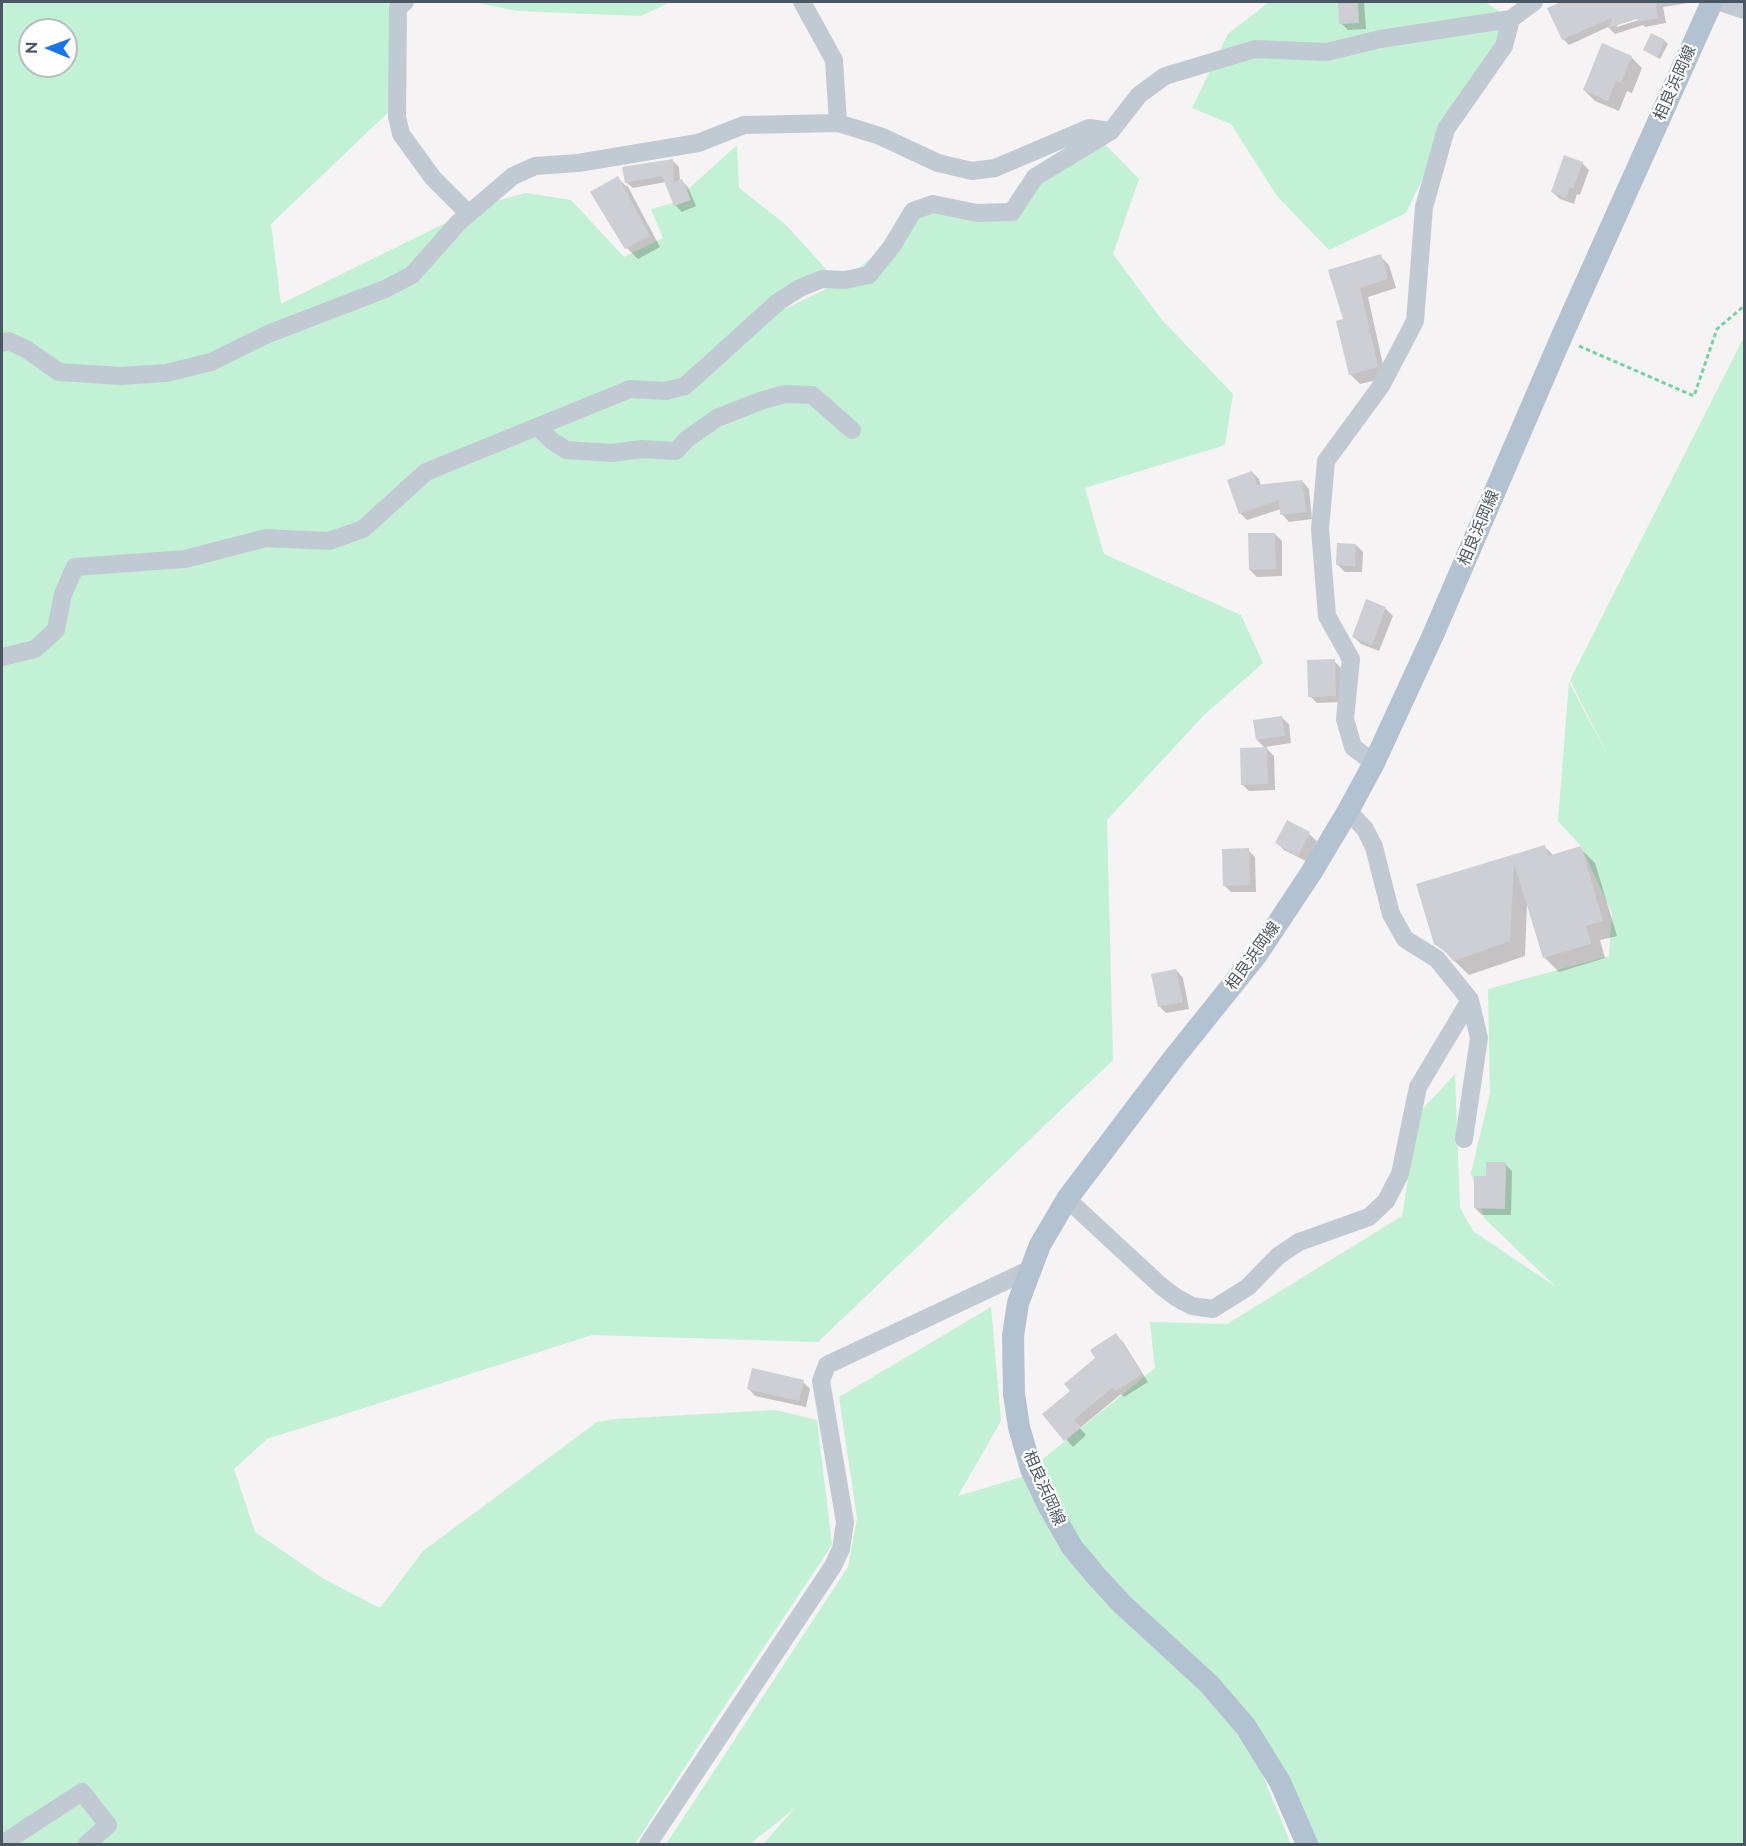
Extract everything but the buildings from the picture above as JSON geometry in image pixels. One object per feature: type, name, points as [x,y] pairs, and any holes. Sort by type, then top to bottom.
[{"type":"main road","name":"相良浜岡線","points":[[1307,1845],[1280,1782],[1246,1727],[1209,1684],[1122,1604],[1097,1577],[1072,1547],[1048,1505],[1031,1469],[1019,1427],[1014,1394],[1013,1336],[1018,1303],[1041,1245],[1067,1199],[1173,1059],[1258,953],[1348,811],[1374,763],[1433,635],[1561,338],[1712,2]]},
{"type":"street","points":[[405,2],[398,8],[397,117],[401,134],[433,178],[469,214]]},
{"type":"street","points":[[802,2],[834,60],[838,123]]},
{"type":"street","points":[[2,657],[35,649],[56,630],[63,594],[75,567],[185,559],[266,538],[329,541],[363,529],[426,472],[630,389],[666,391],[685,386],[778,302],[800,288],[822,279],[845,280],[869,275],[892,246],[913,211],[933,204],[977,213],[1012,212],[1035,177],[1111,131],[1139,95],[1165,76],[1255,49],[1327,52],[1514,12],[1534,2]]},
{"type":"street","points":[[1719,2],[1744,10]]},
{"type":"street","points":[[1374,763],[1353,747],[1350,738],[1345,719],[1350,659],[1327,616],[1320,529],[1326,461],[1381,386],[1415,321],[1424,207],[1446,129],[1504,46],[1514,12]]},
{"type":"street","points":[[2,343],[8,341],[26,349],[59,372],[121,376],[166,373],[211,362],[268,334],[386,289],[412,275],[469,214],[513,176],[535,166],[578,163],[698,143],[744,125],[838,123],[880,136],[938,163],[972,171],[995,168],[1089,128],[1111,131]]},
{"type":"street","points":[[538,427],[551,440],[567,450],[612,453],[642,449],[676,451],[687,439],[717,418],[785,394],[812,395],[852,430]]},
{"type":"street","points":[[1348,811],[1365,829],[1374,847],[1391,914],[1405,939],[1437,959],[1470,1000],[1479,1038],[1464,1139]]},
{"type":"street","points":[[1067,1199],[1161,1286],[1192,1306],[1213,1309],[1248,1287],[1278,1256],[1299,1242],[1369,1217],[1386,1201],[1400,1174],[1418,1086],[1470,1000]]},
{"type":"street","points":[[648,1845],[833,1566],[841,1548],[845,1522],[821,1381],[827,1365],[1031,1269]]},
{"type":"street","points":[[2,1844],[82,1792],[108,1826],[87,1845]]},
{"type":"path","points":[[1561,338],[1694,396],[1717,329],[1744,306]]},
{"type":"green space","points":[[2,2],[398,2],[398,103],[271,224],[281,304],[484,204],[526,193],[571,200],[624,257],[663,238],[651,209],[673,203],[737,145],[739,188],[785,224],[827,270],[759,321],[845,280],[933,204],[1012,212],[1089,128],[1139,179],[1113,254],[1162,320],[1233,394],[1225,445],[1085,488],[1104,554],[1241,615],[1263,663],[1204,715],[1107,820],[1113,1060],[818,1342],[592,1335],[267,1439],[234,1469],[255,1532],[324,1579],[380,1608],[423,1551],[597,1422],[775,1410],[817,1420],[832,1545],[635,1844],[2,1844]]},
{"type":"green space","points":[[474,2],[671,2],[641,16],[517,11]]},
{"type":"green space","points":[[1269,2],[1485,2],[1511,19],[1446,129],[1406,213],[1329,250],[1277,196],[1231,124],[1192,108],[1228,34]]},
{"type":"green space","points":[[1744,337],[1744,1844],[1301,1844],[1251,1747],[1291,1844],[763,1844],[795,1808],[750,1844],[666,1844],[848,1567],[857,1518],[839,1397],[991,1307],[1001,1421],[958,1496],[1025,1476],[1028,1471],[1155,1368],[1150,1322],[1227,1324],[1402,1216],[1419,1113],[1455,1074],[1460,1208],[1473,1231],[1556,1287],[1484,1218],[1471,1173],[1490,1093],[1488,989],[1609,956],[1612,913],[1581,846],[1558,821],[1569,682],[1609,758],[1570,680]]}]
